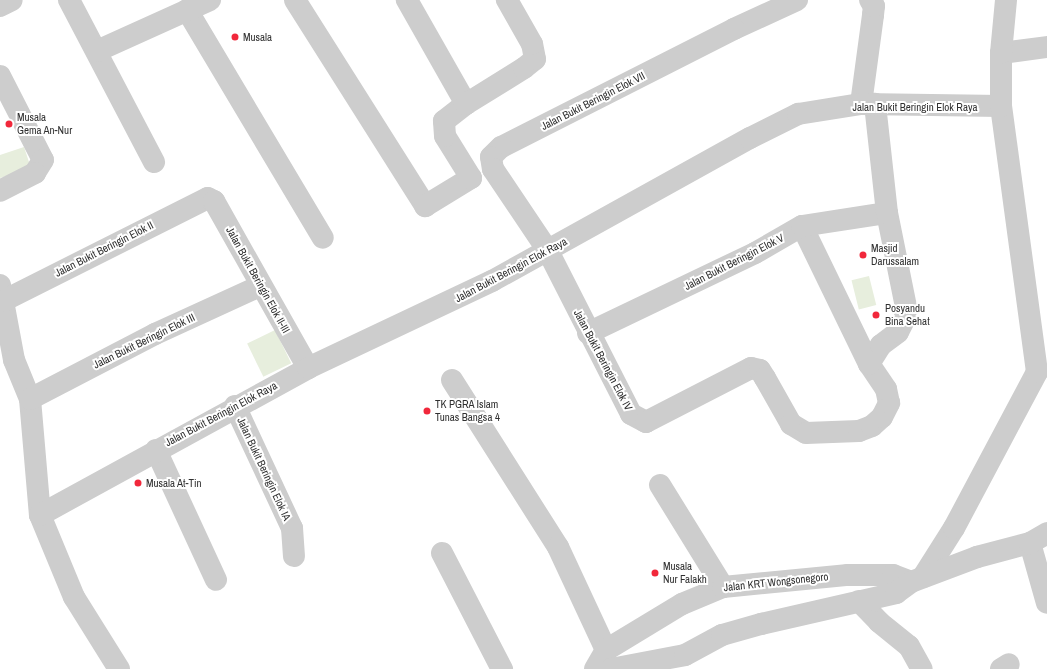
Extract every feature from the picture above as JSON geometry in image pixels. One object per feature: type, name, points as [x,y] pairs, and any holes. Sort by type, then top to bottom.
[{"type":"street","points":[[0,6],[12,0]]},
{"type":"street","points":[[68,0],[97,51],[154,162]]},
{"type":"street","points":[[97,51],[210,0]]},
{"type":"street","points":[[295,0],[425,206],[471,178],[445,136],[444,121],[466,104],[524,68],[534,58],[532,44],[507,0]]},
{"type":"street","points":[[407,0],[466,104]]},
{"type":"street","name":"Jalan Bukit Beringin Elok VII","points":[[548,251],[493,169],[491,157],[501,148],[734,28],[797,0]]},
{"type":"street","points":[[869,364],[881,345],[898,332],[905,318],[906,307],[887,213],[868,104],[874,6],[870,0]]},
{"type":"street","points":[[917,579],[954,528],[1042,375],[1001,106],[1001,53],[1006,0]]},
{"type":"street","points":[[187,10],[323,238]]},
{"type":"street","points":[[1001,53],[1047,47]]},
{"type":"street","points":[[0,76],[43,162],[35,173],[0,191]]},
{"type":"street","name":"Jalan Bukit Beringin Elok Raya","points":[[40,515],[235,406],[308,368],[492,281],[750,138],[798,114],[868,104],[1001,106]]},
{"type":"street","name":"Jalan Bukit Beringin Elok II-III","points":[[205,198],[214,201],[260,286],[308,368]]},
{"type":"street","name":"Jalan Bukit Beringin Elok II","points":[[2,293],[205,198]]},
{"type":"street","name":"Jalan Bukit Beringin Elok V","points":[[588,333],[755,253],[802,226],[887,213]]},
{"type":"street","name":"Jalan Bukit Beringin Elok IV","points":[[548,251],[588,333],[631,414],[646,422],[751,368],[760,370],[791,424],[798,430],[806,433],[859,431],[872,426],[882,417],[889,403],[886,390],[869,364],[802,226]]},
{"type":"street","name":"Jalan Bukit Beringin Elok III","points":[[30,399],[155,334],[260,286]]},
{"type":"street","points":[[2,293],[7,354],[30,399],[40,515],[74,597],[118,669]]},
{"type":"street","points":[[452,380],[558,547],[608,659],[688,662],[722,636],[896,593],[917,579],[978,557],[1039,538],[1047,603]]},
{"type":"street","name":"Jalan Bukit Beringin Elok IA","points":[[235,406],[292,528],[294,556]]},
{"type":"street","points":[[156,450],[216,580]]},
{"type":"street","points":[[660,485],[723,587]]},
{"type":"street","points":[[954,528],[978,557]]},
{"type":"street","points":[[442,553],[502,669]]},
{"type":"street","name":"Jalan KRT Wongsonegoro","points":[[594,669],[682,604],[723,587],[848,575],[893,575],[917,579]]},
{"type":"street","points":[[859,601],[879,622],[909,646],[922,669]]},
{"type":"green space","points":[[24,147],[31,168],[0,178],[0,155]]},
{"type":"green space","points":[[869,276],[876,305],[859,309],[852,280]]},
{"type":"green space","points":[[275,330],[291,363],[263,377],[247,344]]},
{"type":"place","name":"Musala","points":[[235,37]]},
{"type":"place","name":"Musala Gema An-Nur","points":[[9,124]]},
{"type":"place","name":"Masjid Darussalam","points":[[863,255]]},
{"type":"place","name":"Posyandu Bina Sehat","points":[[876,315]]},
{"type":"place","name":"TK PGRA Islam Tunas Bangsa 4","points":[[427,411]]},
{"type":"place","name":"Musala At-Tin","points":[[138,483]]},
{"type":"place","name":"Musala Nur Falakh","points":[[655,573]]}]
